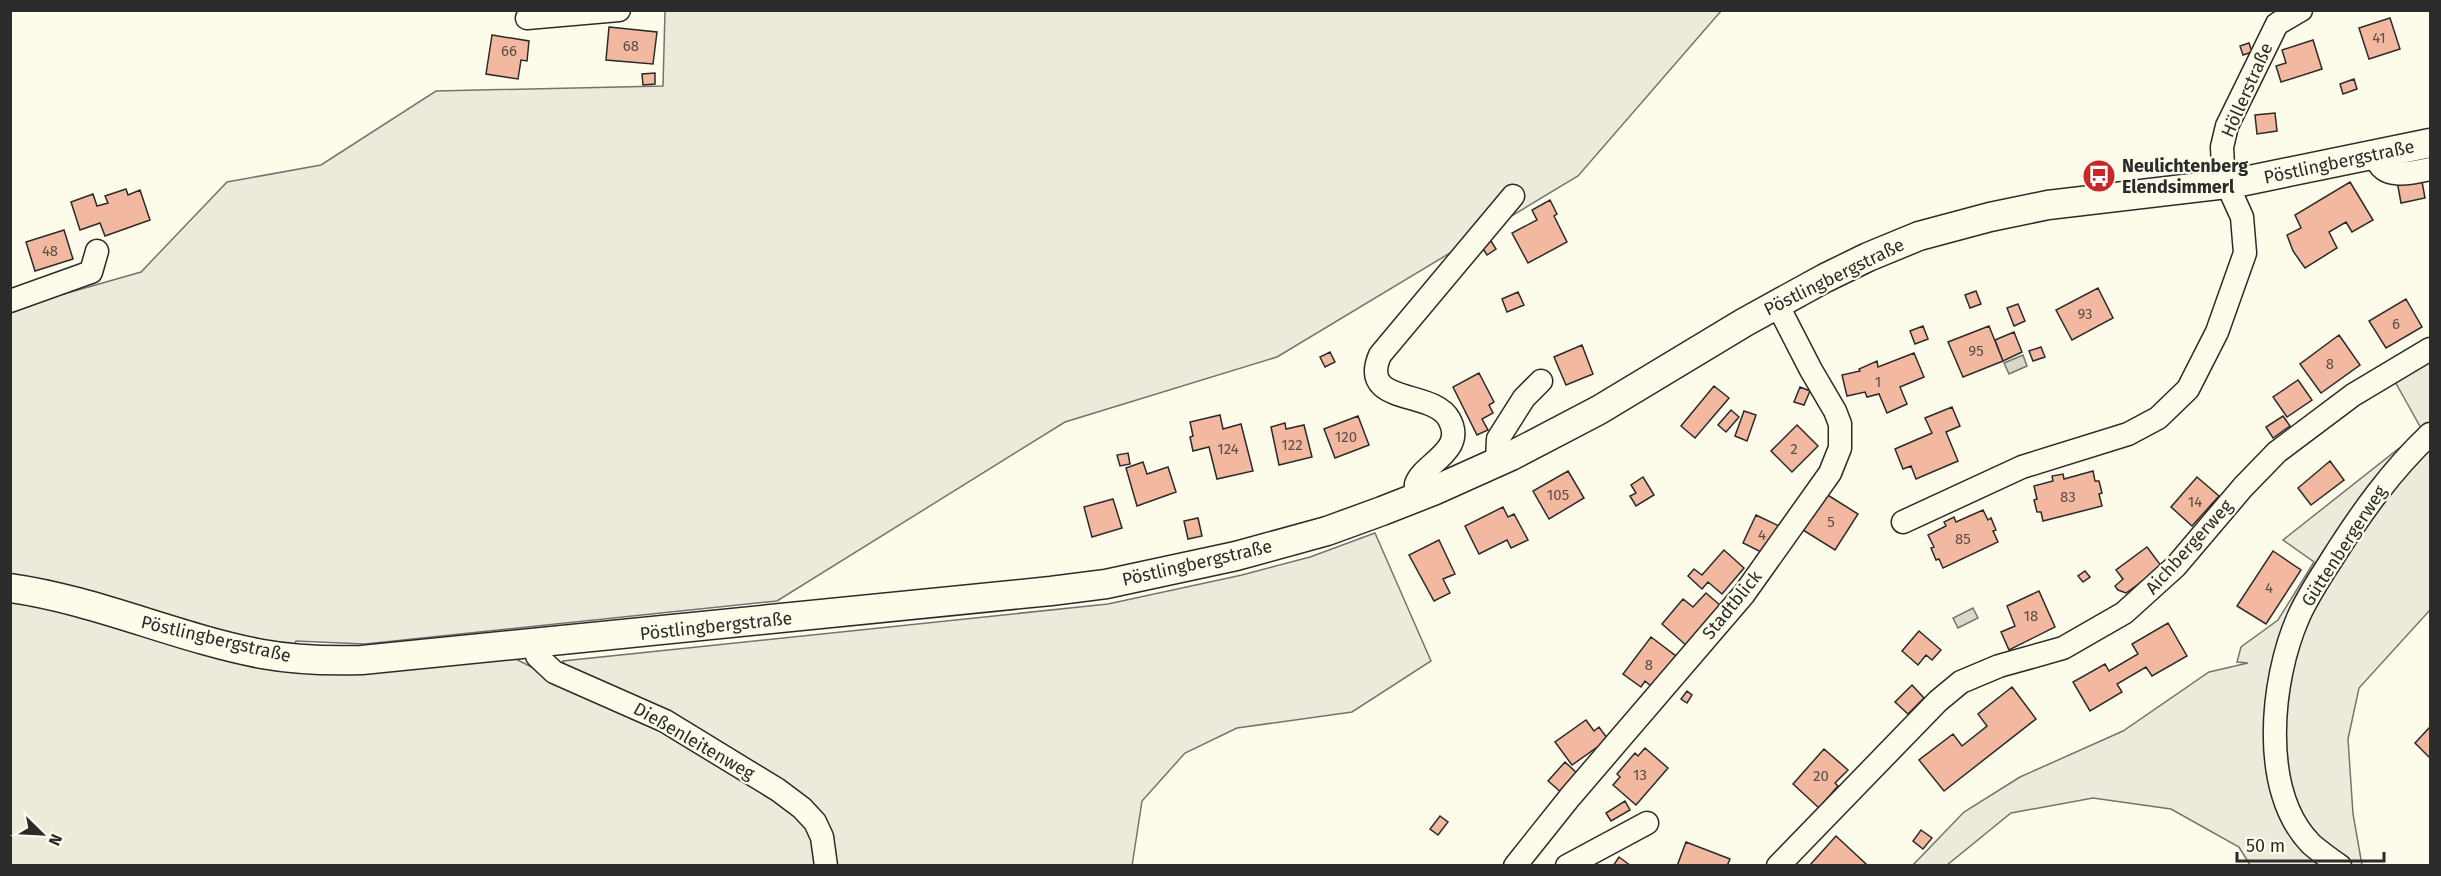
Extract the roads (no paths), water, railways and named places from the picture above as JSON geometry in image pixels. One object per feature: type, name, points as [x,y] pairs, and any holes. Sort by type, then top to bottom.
[{"type":"main road","name":"Pöstlingbergstraße","points":[[10,588],[56,597],[218,644],[295,659],[362,660],[979,599],[1106,584],[1236,556],[1326,531],[1418,497],[1497,462],[1599,410],[1868,257],[1944,228],[2064,202],[2227,184],[2376,156],[2430,143]]},
{"type":"street","points":[[526,18],[619,10]]},
{"type":"street","name":"Höllerstraße","points":[[1903,522],[2022,467],[2128,434],[2158,418],[2179,400],[2196,375],[2217,332],[2245,253],[2242,217],[2227,184],[2223,167],[2222,147],[2230,119],[2277,24],[2301,10]]},
{"type":"street","points":[[2376,156],[2380,166],[2392,173],[2402,174],[2430,169]]},
{"type":"street","points":[[1418,497],[1415,487],[1418,480],[1450,445],[1453,433],[1451,422],[1445,412],[1437,406],[1389,391],[1380,384],[1375,376],[1376,365],[1380,355],[1513,196]]},
{"type":"street","points":[[10,301],[91,272],[97,251]]},
{"type":"street","name":"Stadtblick","points":[[1515,866],[1570,797],[1744,594],[1830,473],[1840,448],[1840,424],[1780,309]]},
{"type":"street","name":"Aichbergerweg","points":[[1778,866],[1938,701],[1961,682],[1999,666],[2063,648],[2124,613],[2176,567],[2243,487],[2282,448],[2353,395],[2430,349]]},
{"type":"street","points":[[1497,462],[1498,439],[1524,398],[1541,381]]},
{"type":"street","name":"Güttenbergerweg","points":[[2340,866],[2310,842],[2288,807],[2276,762],[2274,732],[2280,677],[2298,619],[2317,583],[2377,491],[2430,434]]},
{"type":"street","name":"Dießenleitenweg","points":[[535,644],[537,656],[554,672],[665,721],[740,765],[802,808],[815,822],[822,837],[826,866]]},
{"type":"street","points":[[1567,866],[1647,823]]},
{"type":"place","name":"Neulichtenberg Elendsimmerl","points":[[2099,176]]}]
